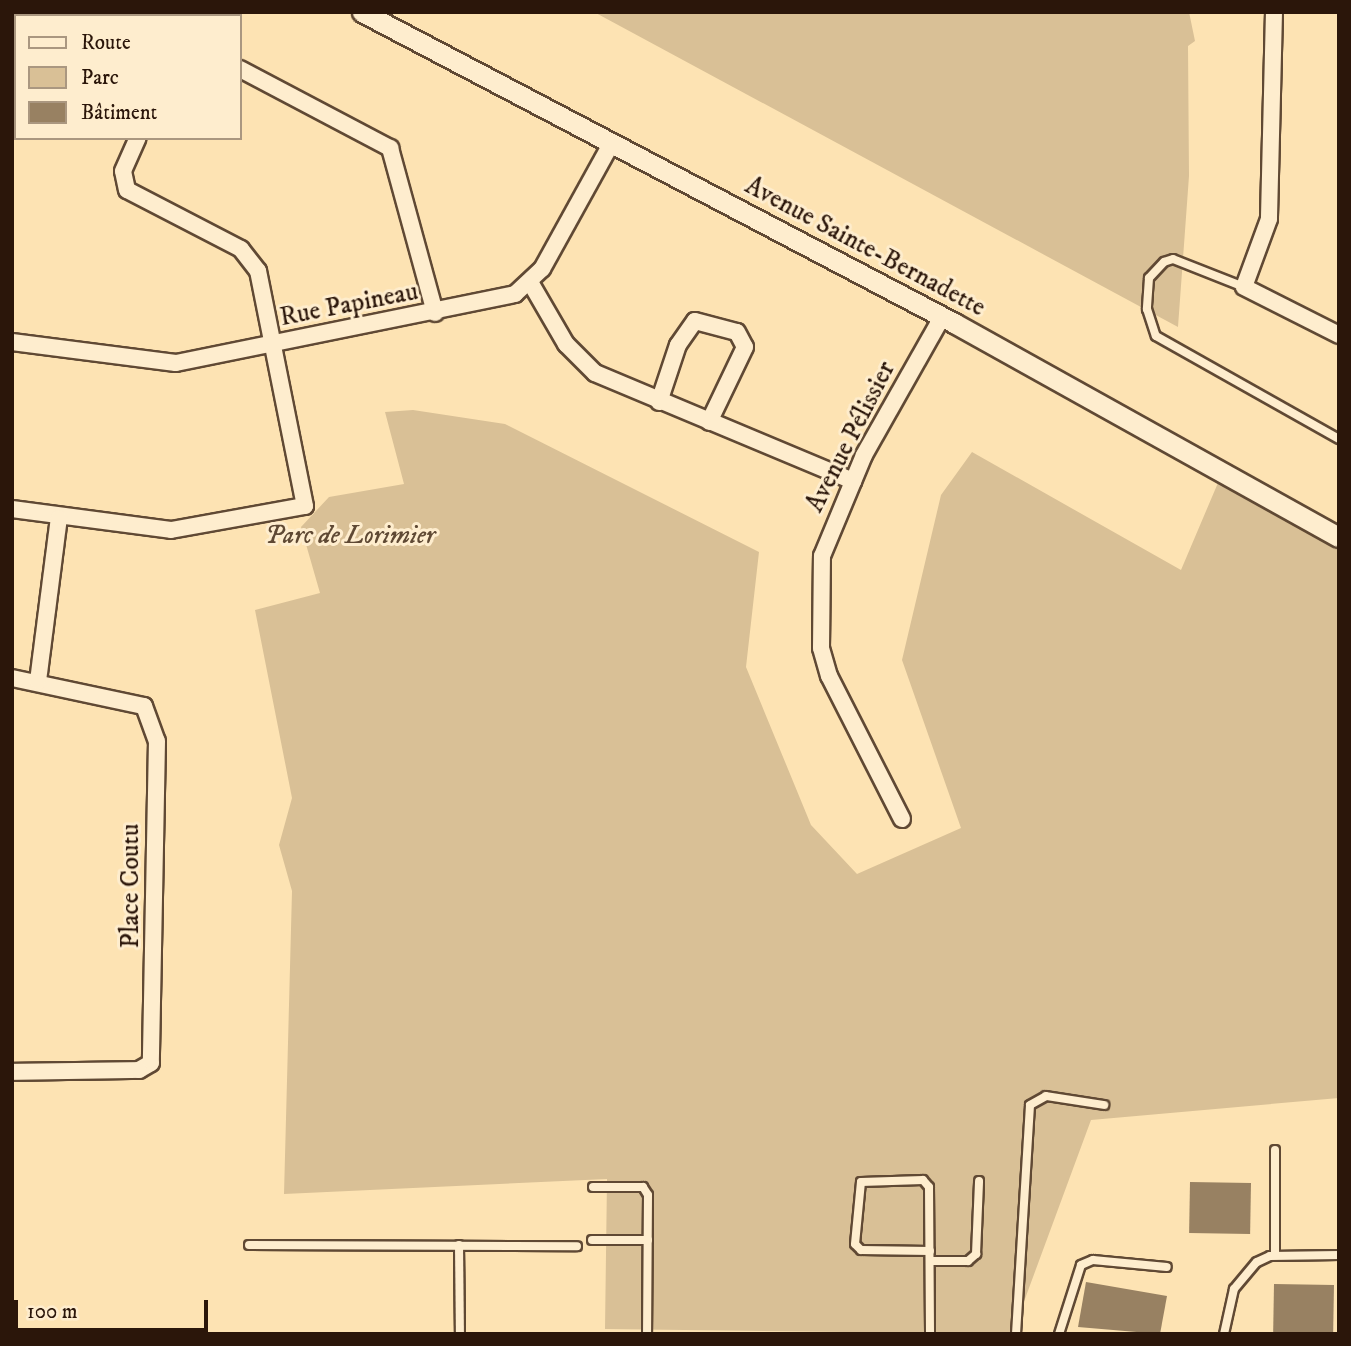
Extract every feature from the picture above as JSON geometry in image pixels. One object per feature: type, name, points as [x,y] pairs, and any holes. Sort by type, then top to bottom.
[{"type":"street","name":"Avenue Sainte-Bernadette","points":[[362,12],[943,317],[1339,537]]},
{"type":"street","points":[[1274,12],[1269,219],[1244,287],[1339,335]]},
{"type":"street","points":[[242,70],[390,148],[435,313]]},
{"type":"street","points":[[12,509],[170,530],[305,506],[272,345],[263,284],[242,249],[127,190],[122,171],[137,140]]},
{"type":"street","points":[[612,142],[530,282],[566,344],[595,373],[853,481]]},
{"type":"street","name":"Rue Papineau","points":[[12,342],[176,363],[435,313],[515,293],[530,282]]},
{"type":"street","name":"Avenue Pélissier","points":[[902,819],[863,751],[821,648],[822,556],[853,481],[943,317]]},
{"type":"street","points":[[659,402],[678,345],[695,321],[737,332],[745,347],[709,422]]},
{"type":"street","points":[[38,681],[59,517]]},
{"type":"street","name":"Place Coutu","points":[[12,678],[38,681],[144,706],[152,719],[155,1048],[151,1063],[139,1070],[12,1072]]},
{"type":"lane","points":[[1244,287],[1173,259],[1164,262],[1149,278],[1147,309],[1156,336],[1339,439]]},
{"type":"lane","points":[[1016,1334],[1030,1105],[1046,1096],[1104,1105]]},
{"type":"lane","points":[[1275,1150],[1275,1255]]},
{"type":"lane","points":[[930,1251],[861,1250],[855,1230],[861,1182],[923,1180],[929,1187],[930,1251],[930,1334]]},
{"type":"lane","points":[[930,1261],[968,1261],[976,1254],[979,1181]]},
{"type":"lane","points":[[593,1187],[643,1187],[648,1240],[647,1334]]},
{"type":"lane","points":[[592,1240],[648,1240]]},
{"type":"lane","points":[[249,1245],[578,1246]]},
{"type":"lane","points":[[459,1245],[460,1334]]},
{"type":"lane","points":[[1224,1334],[1234,1289],[1257,1262],[1275,1255],[1339,1255]]},
{"type":"lane","points":[[1059,1334],[1081,1265],[1093,1260],[1167,1267]]},
{"type":"green space","points":[[594,12],[1189,12],[1195,41],[1188,46],[1189,176],[1178,327]]},
{"type":"green space","name":"Parc de Lorimier","points":[[413,410],[505,424],[759,552],[746,667],[811,825],[857,874],[961,828],[902,660],[941,495],[972,452],[1181,570],[1223,471],[1339,537],[1339,1098],[1091,1120],[1012,1334],[605,1329],[607,1179],[284,1194],[292,891],[279,845],[292,798],[255,610],[320,593],[301,527],[329,497],[404,484],[385,412]]},
{"type":"building","points":[[1190,1182],[1251,1183],[1250,1234],[1189,1233]]},
{"type":"building","points":[[1086,1282],[1167,1296],[1160,1334],[1078,1327]]},
{"type":"building","points":[[1274,1284],[1334,1285],[1333,1334],[1273,1334]]}]
